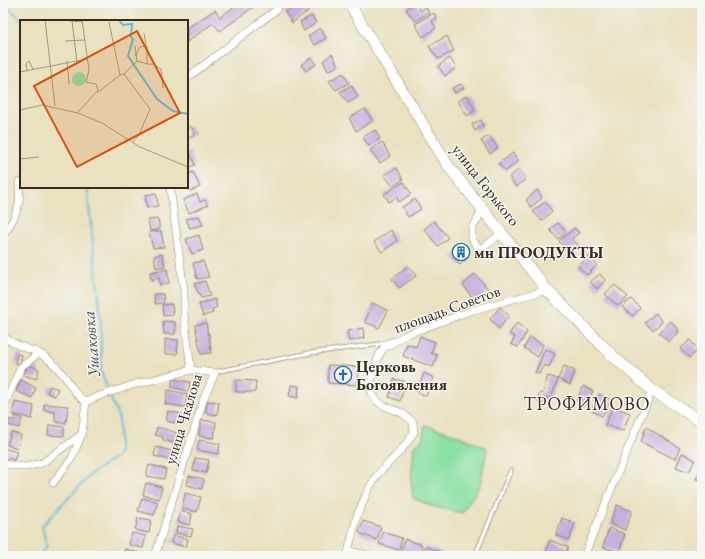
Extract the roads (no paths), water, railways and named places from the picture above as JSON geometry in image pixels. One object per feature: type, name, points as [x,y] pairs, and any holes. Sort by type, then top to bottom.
[{"type":"main road","name":"улица Горького","points":[[350,3],[449,167],[547,290],[615,358],[652,390],[702,422]]},
{"type":"street","points":[[188,77],[276,10],[280,3]]},
{"type":"street","points":[[3,235],[11,222],[19,202],[19,182]]},
{"type":"street","name":"улица Чкалова","points":[[156,556],[204,398],[215,373],[191,370],[184,314],[184,292],[170,188]]},
{"type":"street","points":[[482,208],[477,221],[472,228],[472,239],[477,246],[482,249],[494,238],[503,234]]},
{"type":"street","name":"площадь Советов","points":[[348,554],[357,516],[368,490],[378,474],[401,450],[414,432],[413,422],[402,413],[382,405],[376,400],[372,393],[370,384],[379,354],[383,349],[405,336],[473,310],[547,290]]},
{"type":"street","points":[[3,335],[16,344],[39,353],[47,358],[61,372],[80,398],[86,402]]},
{"type":"street","points":[[3,410],[21,367],[39,353]]},
{"type":"street","points":[[86,402],[99,396],[136,384],[191,370]]},
{"type":"street","points":[[584,556],[652,390]]},
{"type":"street","points":[[53,483],[72,458],[82,434],[86,402]]},
{"type":"street","points":[[3,464],[25,467],[42,463],[82,434]]},
{"type":"street","points":[[348,554],[372,556]]},
{"type":"lane","points":[[215,373],[213,372],[310,353],[380,344],[405,336]]},
{"type":"lane","points":[[475,556],[512,470]]},
{"type":"waterway","name":"Ушаковка","points":[[3,4],[23,20]]},
{"type":"waterway","name":"Ушаковка","points":[[40,556],[47,546],[42,526],[91,474],[119,455],[119,419],[101,372],[101,319],[87,188]]},
{"type":"place","name":"мн ПРООДУКТЫ","points":[[461,252]]},
{"type":"place","name":"Церковь Богоявления","points":[[343,375]]},
{"type":"district","name":"ТРОФИМОВО","points":[[587,403]]}]
